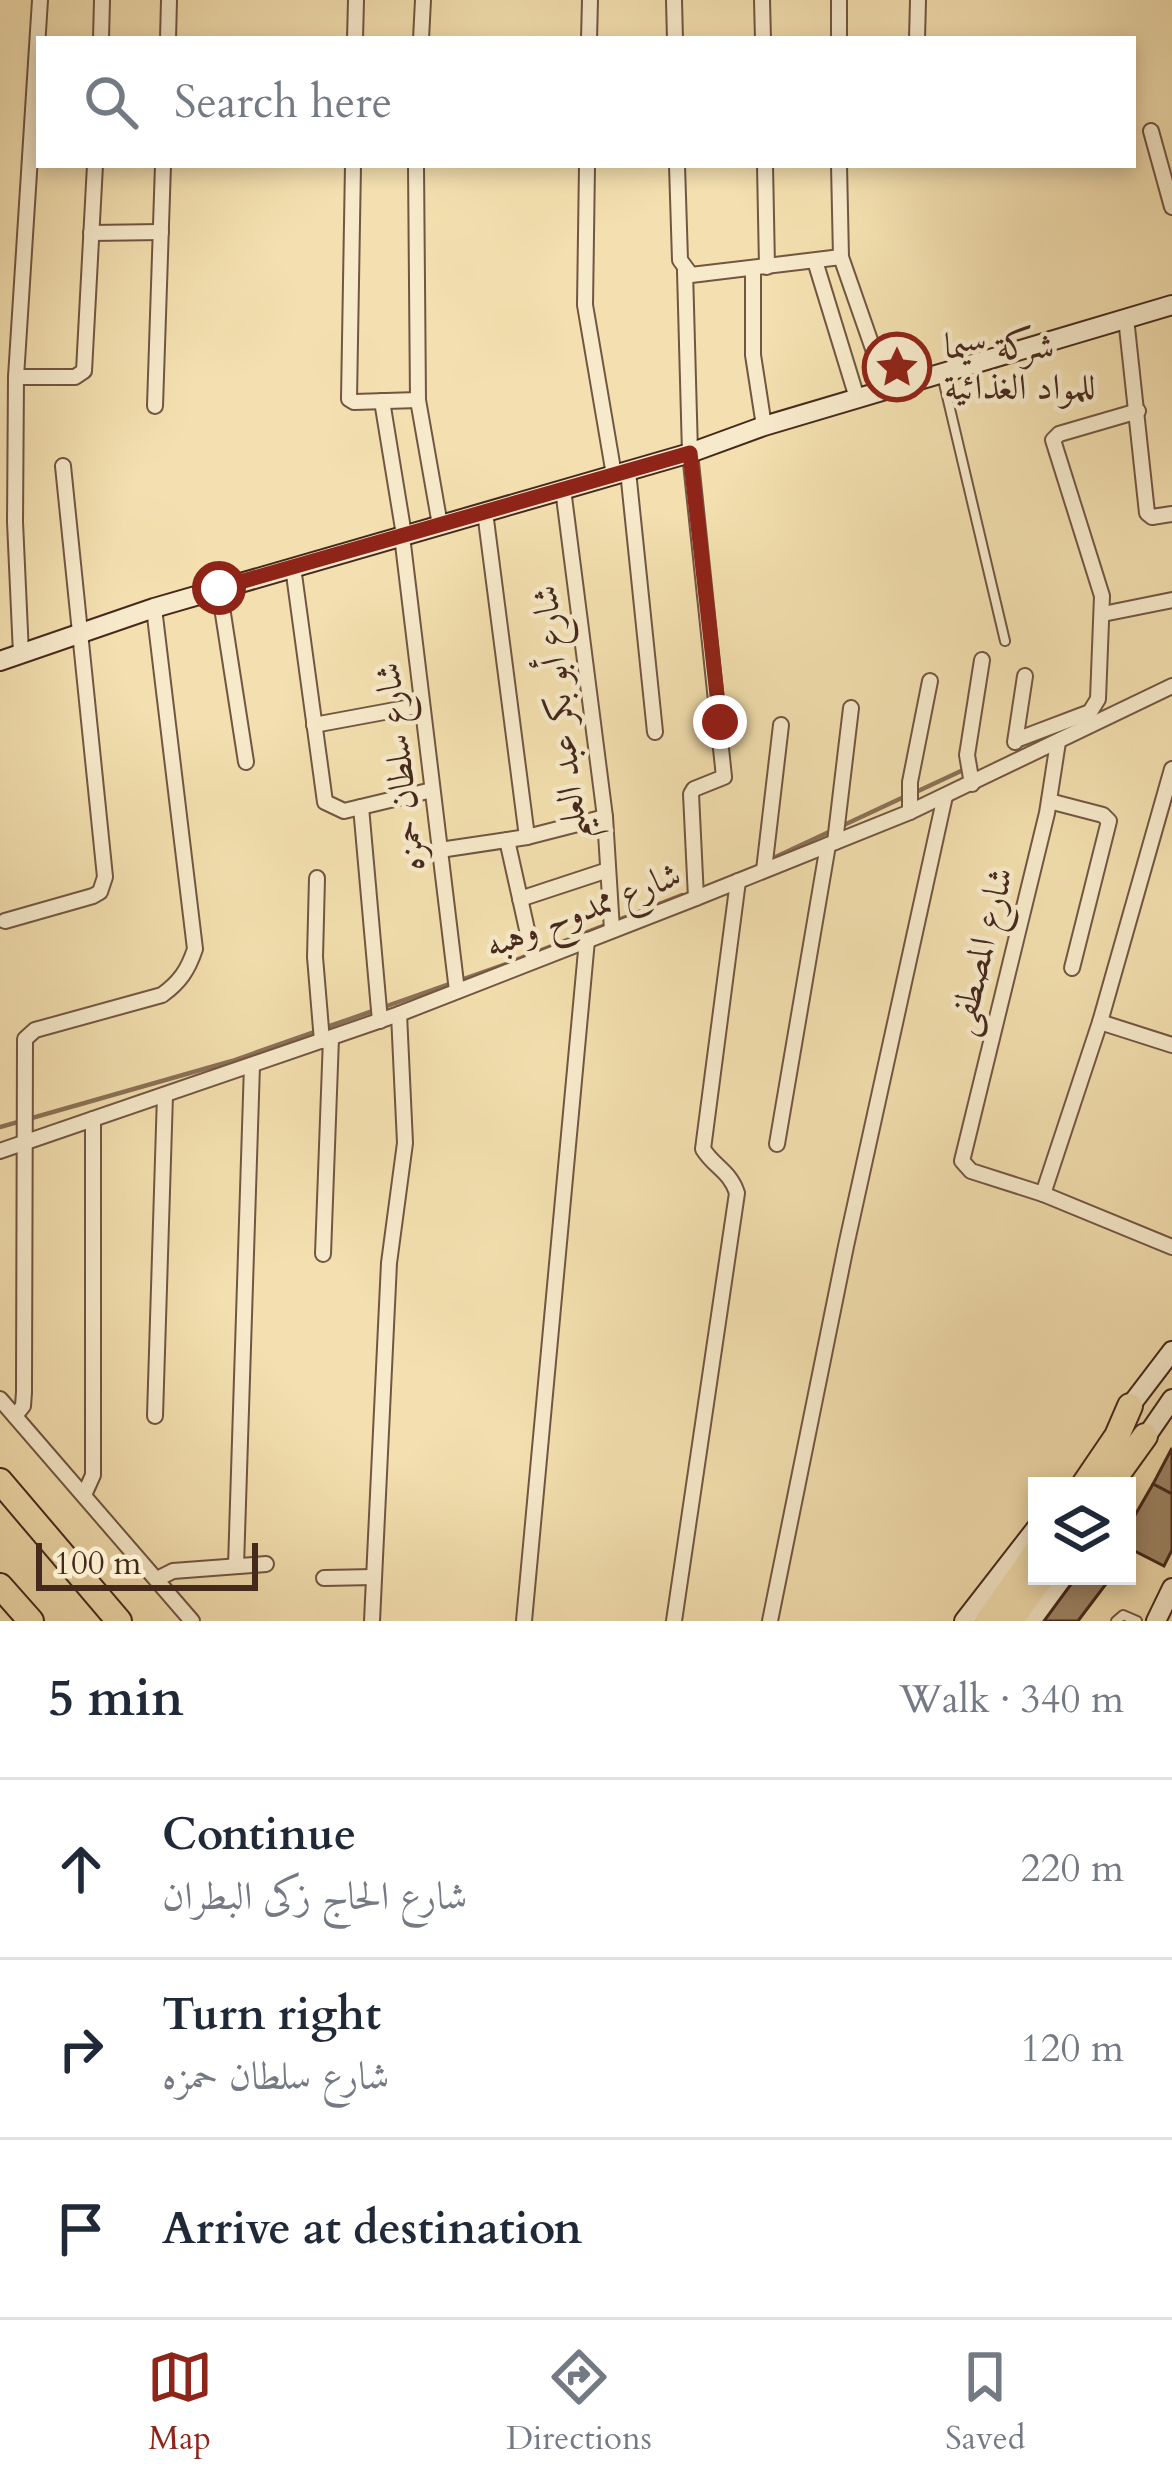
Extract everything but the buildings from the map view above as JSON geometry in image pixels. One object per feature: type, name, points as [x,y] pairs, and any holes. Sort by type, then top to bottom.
[{"type":"highway","points":[[1089,1477],[1117,1436],[1130,1406]]},
{"type":"highway","points":[[1115,1477],[1145,1436]]},
{"type":"highway","points":[[0,1480],[119,1621]]},
{"type":"highway","points":[[988,1621],[1028,1564]]},
{"type":"highway","points":[[1010,1621],[1036,1585]]},
{"type":"highway","points":[[0,1586],[31,1621]]},
{"type":"street","points":[[38,36],[40,0]]},
{"type":"street","points":[[100,36],[102,0]]},
{"type":"street","points":[[167,36],[169,0]]},
{"type":"street","points":[[356,0],[356,36]]},
{"type":"street","points":[[422,36],[423,0]]},
{"type":"street","points":[[589,36],[590,0]]},
{"type":"street","points":[[674,0],[675,36]]},
{"type":"street","points":[[762,0],[763,36]]},
{"type":"street","points":[[839,0],[839,36]]},
{"type":"street","points":[[917,0],[917,36]]},
{"type":"street","points":[[21,654],[15,522],[16,377],[36,63]]},
{"type":"street","points":[[1150,131],[1172,207]]},
{"type":"street","points":[[16,377],[74,377],[84,365],[94,168]]},
{"type":"street","points":[[155,406],[163,168]]},
{"type":"street","points":[[353,168],[350,401],[418,400]]},
{"type":"street","points":[[416,168],[418,400],[440,525]]},
{"type":"street","points":[[587,168],[585,305],[621,473],[655,732]]},
{"type":"street","points":[[677,168],[690,453],[724,772],[722,781],[698,787],[692,794],[696,898]]},
{"type":"street","points":[[764,426],[753,355],[765,168]]},
{"type":"street","points":[[839,168],[841,257],[887,389]]},
{"type":"street","points":[[91,233],[161,232]]},
{"type":"street","points":[[682,266],[697,277],[841,257]]},
{"type":"street","points":[[814,261],[857,398]]},
{"type":"street","points":[[0,661],[219,588],[690,453],[764,426],[1172,305]]},
{"type":"street","points":[[1126,318],[1147,513],[1152,517],[1172,514]]},
{"type":"street","name":"شارع سلطان حمزه","points":[[382,401],[403,536],[456,984]]},
{"type":"street","points":[[1016,740],[1096,706],[1102,596],[1054,445],[1059,434],[1138,411]]},
{"type":"street","points":[[4,921],[93,896],[104,885],[63,466]]},
{"type":"street","name":"شارع أبو بكر عبد العليم","points":[[563,489],[605,818],[612,924]]},
{"type":"street","points":[[485,512],[527,837]]},
{"type":"street","points":[[292,567],[325,802],[336,811],[432,790]]},
{"type":"street","points":[[219,588],[246,762]]},
{"type":"street","points":[[1102,614],[1172,600]]},
{"type":"street","points":[[15,1416],[24,1399],[27,1135],[23,1045],[29,1034],[162,995],[189,967],[194,949],[154,608]]},
{"type":"street","points":[[972,784],[967,755],[982,660]]},
{"type":"street","points":[[1012,764],[1025,676]]},
{"type":"street","points":[[909,807],[930,682]]},
{"type":"street","name":"شارع ممدوح وهبه","points":[[0,1150],[27,1135],[93,1119],[252,1065],[379,1012],[399,1014],[456,984],[587,940],[612,924],[696,898],[765,862],[972,784],[1172,686]]},
{"type":"street","points":[[314,725],[422,705]]},
{"type":"street","points":[[777,1144],[838,815],[851,708]]},
{"type":"street","points":[[765,862],[781,725]]},
{"type":"street","name":"شارع المصطفى","points":[[1043,1194],[970,1171],[962,1154],[1049,801],[1058,742]]},
{"type":"street","points":[[1172,770],[1100,1022],[1043,1194],[1172,1247]]},
{"type":"street","points":[[770,1621],[945,796]]},
{"type":"street","points":[[1049,801],[1103,814],[1109,820],[1072,968]]},
{"type":"street","points":[[361,807],[379,1012]]},
{"type":"street","points":[[440,850],[527,837],[605,818]]},
{"type":"street","points":[[507,840],[532,955]]},
{"type":"street","points":[[520,899],[608,870]]},
{"type":"street","points":[[317,878],[315,957],[324,1033],[323,1254]]},
{"type":"street","points":[[674,1621],[737,1193],[726,1170],[709,1160],[703,1149],[738,880]]},
{"type":"street","points":[[524,1621],[587,940]]},
{"type":"street","points":[[373,1621],[388,1263],[405,1143],[399,1014]]},
{"type":"street","points":[[1100,1022],[1172,1046]]},
{"type":"street","points":[[236,1566],[252,1065]]},
{"type":"street","points":[[155,1416],[165,1095]]},
{"type":"street","points":[[84,1495],[93,1475],[93,1119]]},
{"type":"street","points":[[1076,1477],[1172,1351]]},
{"type":"street","points":[[0,1399],[192,1621]]},
{"type":"street","points":[[1124,1477],[1145,1436],[1172,1400]]},
{"type":"street","points":[[964,1621],[1028,1539]]},
{"type":"street","points":[[157,1579],[169,1571],[266,1564]]},
{"type":"street","points":[[324,1578],[374,1577]]},
{"type":"street","points":[[1031,1621],[1057,1585]]},
{"type":"street","points":[[1156,1621],[1172,1588]]},
{"type":"lane","points":[[942,373],[1005,640]]},
{"type":"lane","points":[[1116,1621],[1123,1615],[1137,1621]]},
{"type":"waterway","points":[[916,792],[961,771]]},
{"type":"waterway","points":[[769,860],[906,796]]},
{"type":"waterway","points":[[384,1007],[682,895]]},
{"type":"waterway","points":[[327,1027],[373,1011]]},
{"type":"waterway","points":[[0,1127],[232,1061],[317,1031]]},
{"type":"place","name":"شركة سيما للمواد الغذائية","points":[[897,367]]},
{"type":"route","points":[[219,588],[690,453],[720,722]]}]
